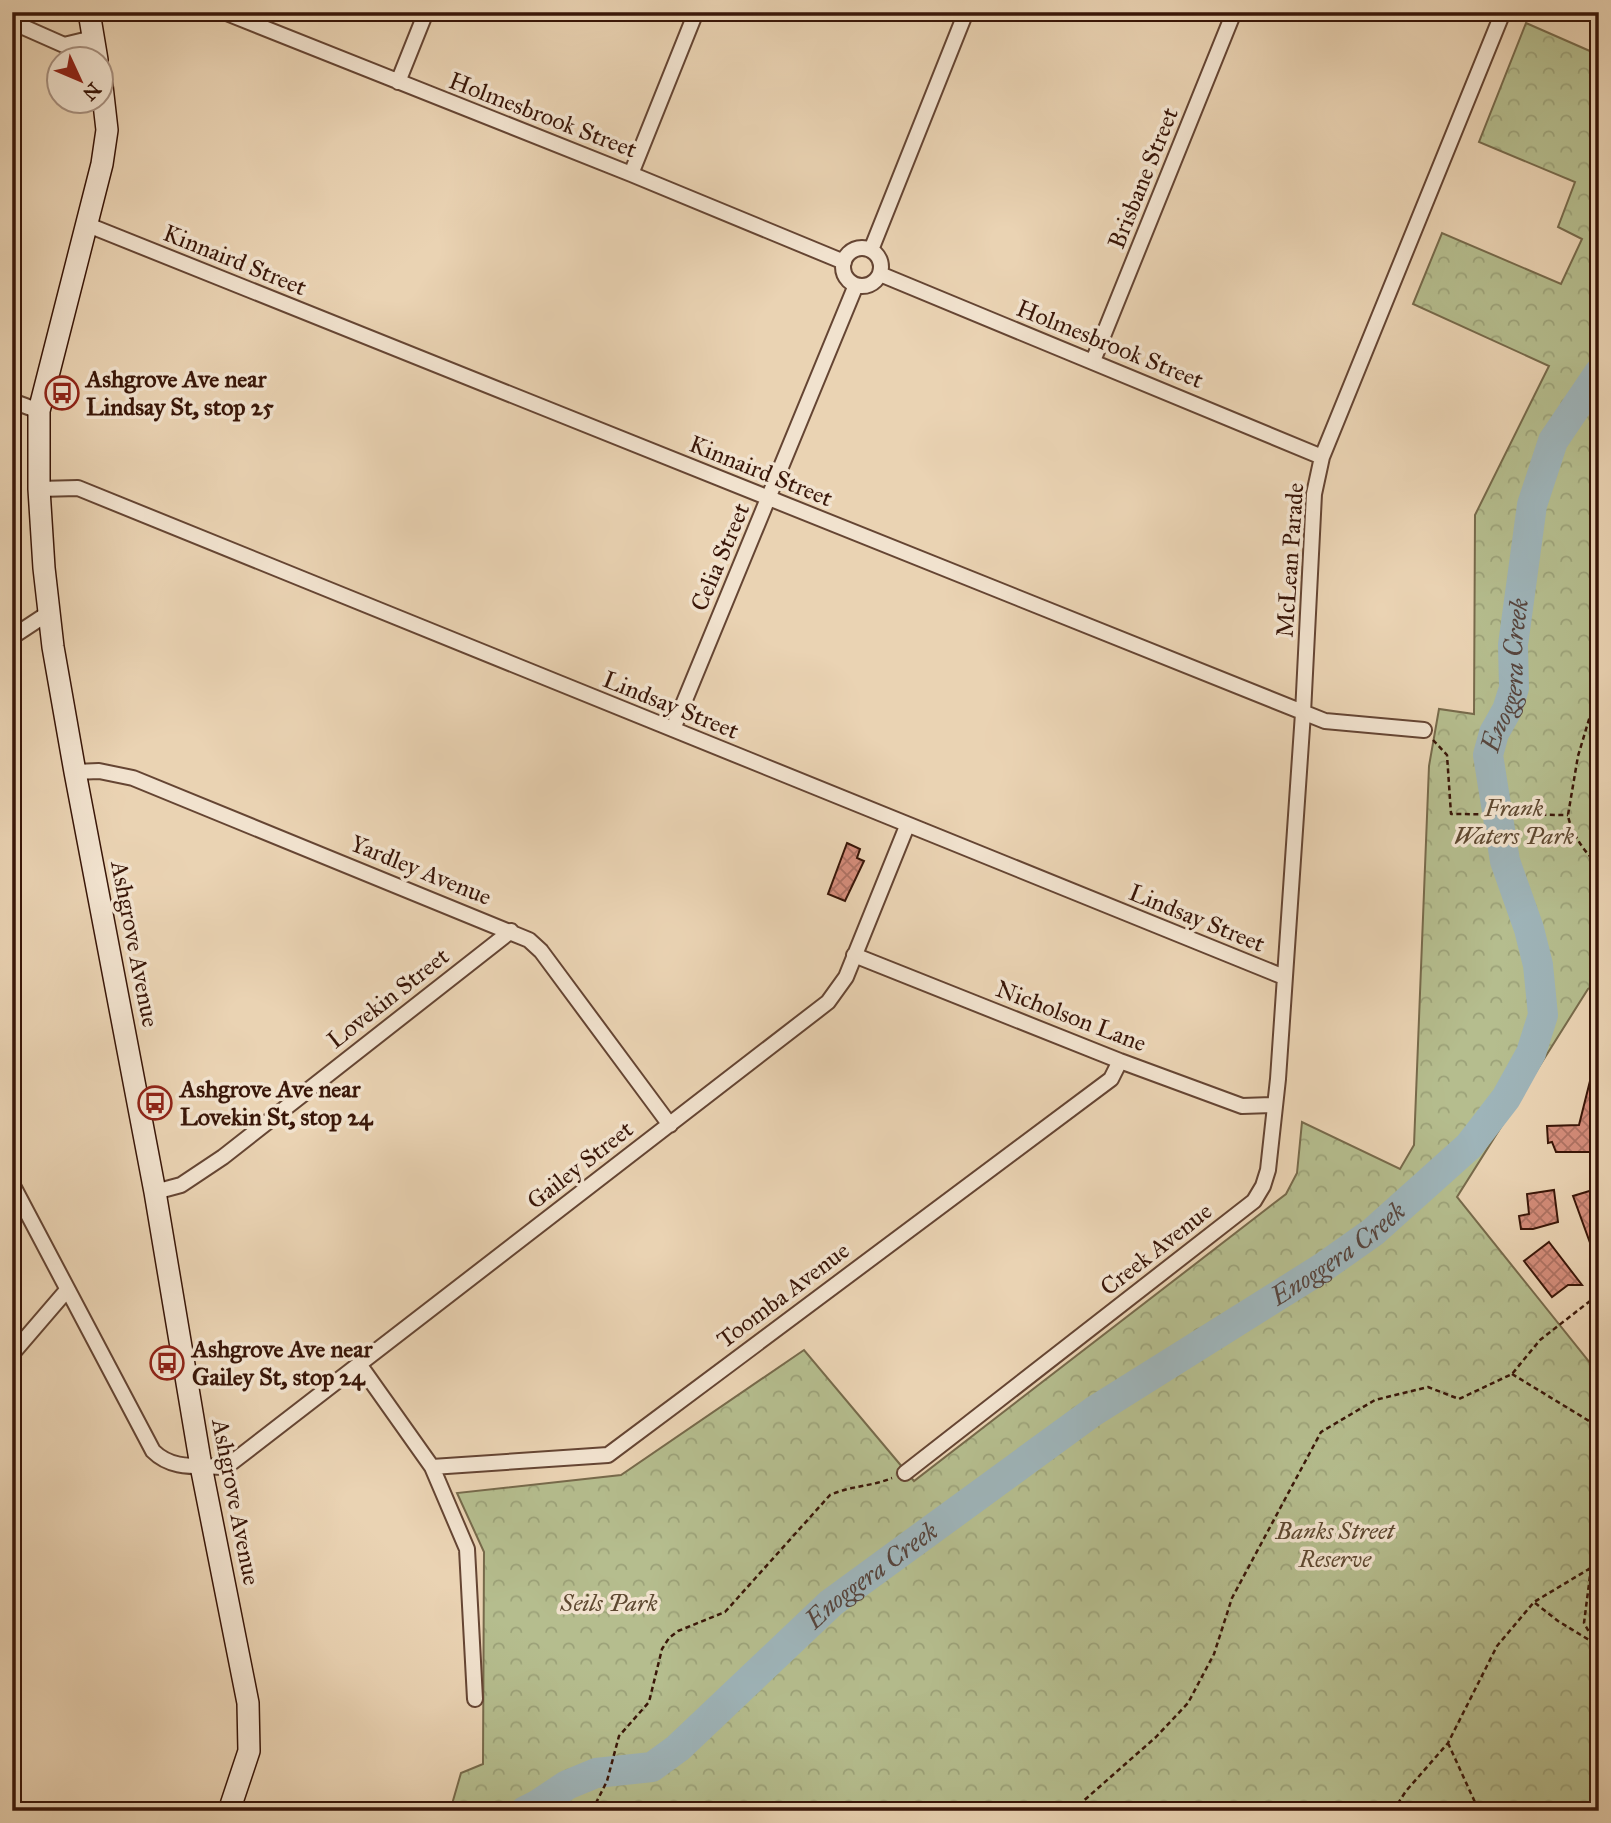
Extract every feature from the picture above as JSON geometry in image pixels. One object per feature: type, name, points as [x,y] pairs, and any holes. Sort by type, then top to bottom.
[{"type":"main road","points":[[89,12],[95,46]]},
{"type":"main road","name":"Ashgrove Avenue","points":[[105,116],[107,130],[88,225],[39,411],[38,489],[53,647],[155,1192],[201,1466],[248,1703],[249,1751],[229,1811]]},
{"type":"street","name":"Holmesbrook Street","points":[[224,12],[844,262]]},
{"type":"street","points":[[398,82],[426,12]]},
{"type":"street","points":[[631,174],[696,12]]},
{"type":"street","points":[[871,250],[966,12]]},
{"type":"street","name":"Brisbane Street","points":[[1093,361],[1234,12]]},
{"type":"street","name":"McLean Parade","points":[[1284,977],[1303,713],[1314,494],[1322,457],[1503,12]]},
{"type":"street","points":[[12,22],[72,46]]},
{"type":"street","name":"Kinnaird Street","points":[[88,225],[1325,722],[1424,730]]},
{"type":"street","points":[[854,250],[871,250],[881,262],[880,274],[871,284],[856,285],[846,276],[844,262],[854,250]]},
{"type":"street","name":"Holmesbrook Street","points":[[880,274],[1322,457]]},
{"type":"street","name":"Celia Street","points":[[673,730],[856,285]]},
{"type":"street","points":[[12,401],[39,411]]},
{"type":"street","name":"Lindsay Street","points":[[38,489],[78,488],[1284,977]]},
{"type":"street","points":[[12,637],[50,612]]},
{"type":"street","name":"Yardley Avenue","points":[[75,772],[99,771],[133,778],[529,940],[541,951],[670,1125]]},
{"type":"street","name":"Gailey Street","points":[[12,1184],[153,1451],[163,1461],[174,1465],[226,1467],[828,1002],[846,977],[907,826]]},
{"type":"street","name":"Lovekin Street","points":[[155,1192],[181,1185],[223,1157],[511,931]]},
{"type":"street","name":"Nicholson Lane","points":[[854,955],[1120,1061],[1242,1106],[1274,1105]]},
{"type":"street","name":"Creek Avenue","points":[[905,1473],[1254,1201],[1264,1186],[1268,1170],[1284,977]]},
{"type":"street","name":"Toomba Avenue","points":[[432,1467],[608,1455],[1111,1079],[1120,1061]]},
{"type":"street","points":[[12,1354],[67,1290]]},
{"type":"street","points":[[359,1364],[432,1467],[467,1549],[475,1699]]},
{"type":"path","points":[[1599,686],[1578,756],[1568,815],[1569,824],[1591,858],[1599,864]]},
{"type":"path","points":[[1424,730],[1447,755],[1451,814],[1568,815]]},
{"type":"path","points":[[1072,1811],[1156,1737],[1188,1703],[1214,1654],[1232,1598],[1321,1432],[1375,1400],[1428,1387],[1459,1399],[1512,1374],[1540,1340],[1599,1294]]},
{"type":"path","points":[[1512,1374],[1599,1427]]},
{"type":"path","points":[[592,1811],[607,1781],[619,1736],[649,1702],[662,1649],[669,1638],[678,1631],[725,1612],[830,1495],[847,1488],[875,1486],[905,1473]]},
{"type":"path","points":[[1393,1811],[1406,1791],[1448,1743],[1497,1646],[1534,1602],[1599,1563]]},
{"type":"path","points":[[1591,1568],[1584,1623],[1594,1642]]},
{"type":"path","points":[[1534,1602],[1558,1621],[1599,1646]]},
{"type":"path","points":[[1448,1743],[1479,1811]]},
{"type":"green space","points":[[1526,23],[1599,55],[1599,982],[1588,989],[1457,1197],[1599,1374],[1599,1811],[450,1811],[461,1773],[483,1764],[484,1552],[457,1493],[621,1475],[804,1350],[914,1481],[1286,1194],[1297,1173],[1302,1122],[1400,1169],[1414,1145],[1429,766],[1439,709],[1474,714],[1475,515],[1549,366],[1413,304],[1442,233],[1561,284],[1582,239],[1558,227],[1575,182],[1479,142]]},
{"type":"building","points":[[847,843],[860,849],[857,858],[864,861],[845,901],[828,894]]},
{"type":"building","points":[[1594,1065],[1599,1065],[1599,1152],[1556,1152],[1552,1142],[1548,1143],[1547,1126],[1579,1125]]},
{"type":"building","points":[[1599,1188],[1599,1262],[1597,1262],[1573,1196]]},
{"type":"building","points":[[1554,1190],[1558,1222],[1533,1229],[1521,1229],[1519,1216],[1529,1214],[1527,1194]]},
{"type":"building","points":[[1549,1242],[1582,1285],[1568,1285],[1552,1297],[1524,1261]]},
{"type":"waterway","name":"Enoggera Creek","points":[[525,1811],[567,1785],[596,1773],[652,1767],[678,1748],[831,1603],[1094,1411],[1322,1268],[1373,1232],[1469,1146],[1506,1098],[1531,1053],[1543,1015],[1538,965],[1529,929],[1505,861],[1488,755],[1494,733],[1507,710],[1514,688],[1513,645],[1532,505],[1553,441],[1599,373]]},
{"type":"place","name":"Ashgrove Ave near Lindsay St, stop 25","points":[[62,393]]},
{"type":"place","name":"Ashgrove Ave near Lovekin St, stop 24","points":[[155,1103]]},
{"type":"place","name":"Ashgrove Ave near Gailey St, stop 24","points":[[167,1363]]},
{"type":"park label","name":"Frank Waters Park","points":[[1514,822]]},
{"type":"park label","name":"Banks Street Reserve","points":[[1335,1545]]},
{"type":"park label","name":"Seils Park","points":[[609,1603]]}]
